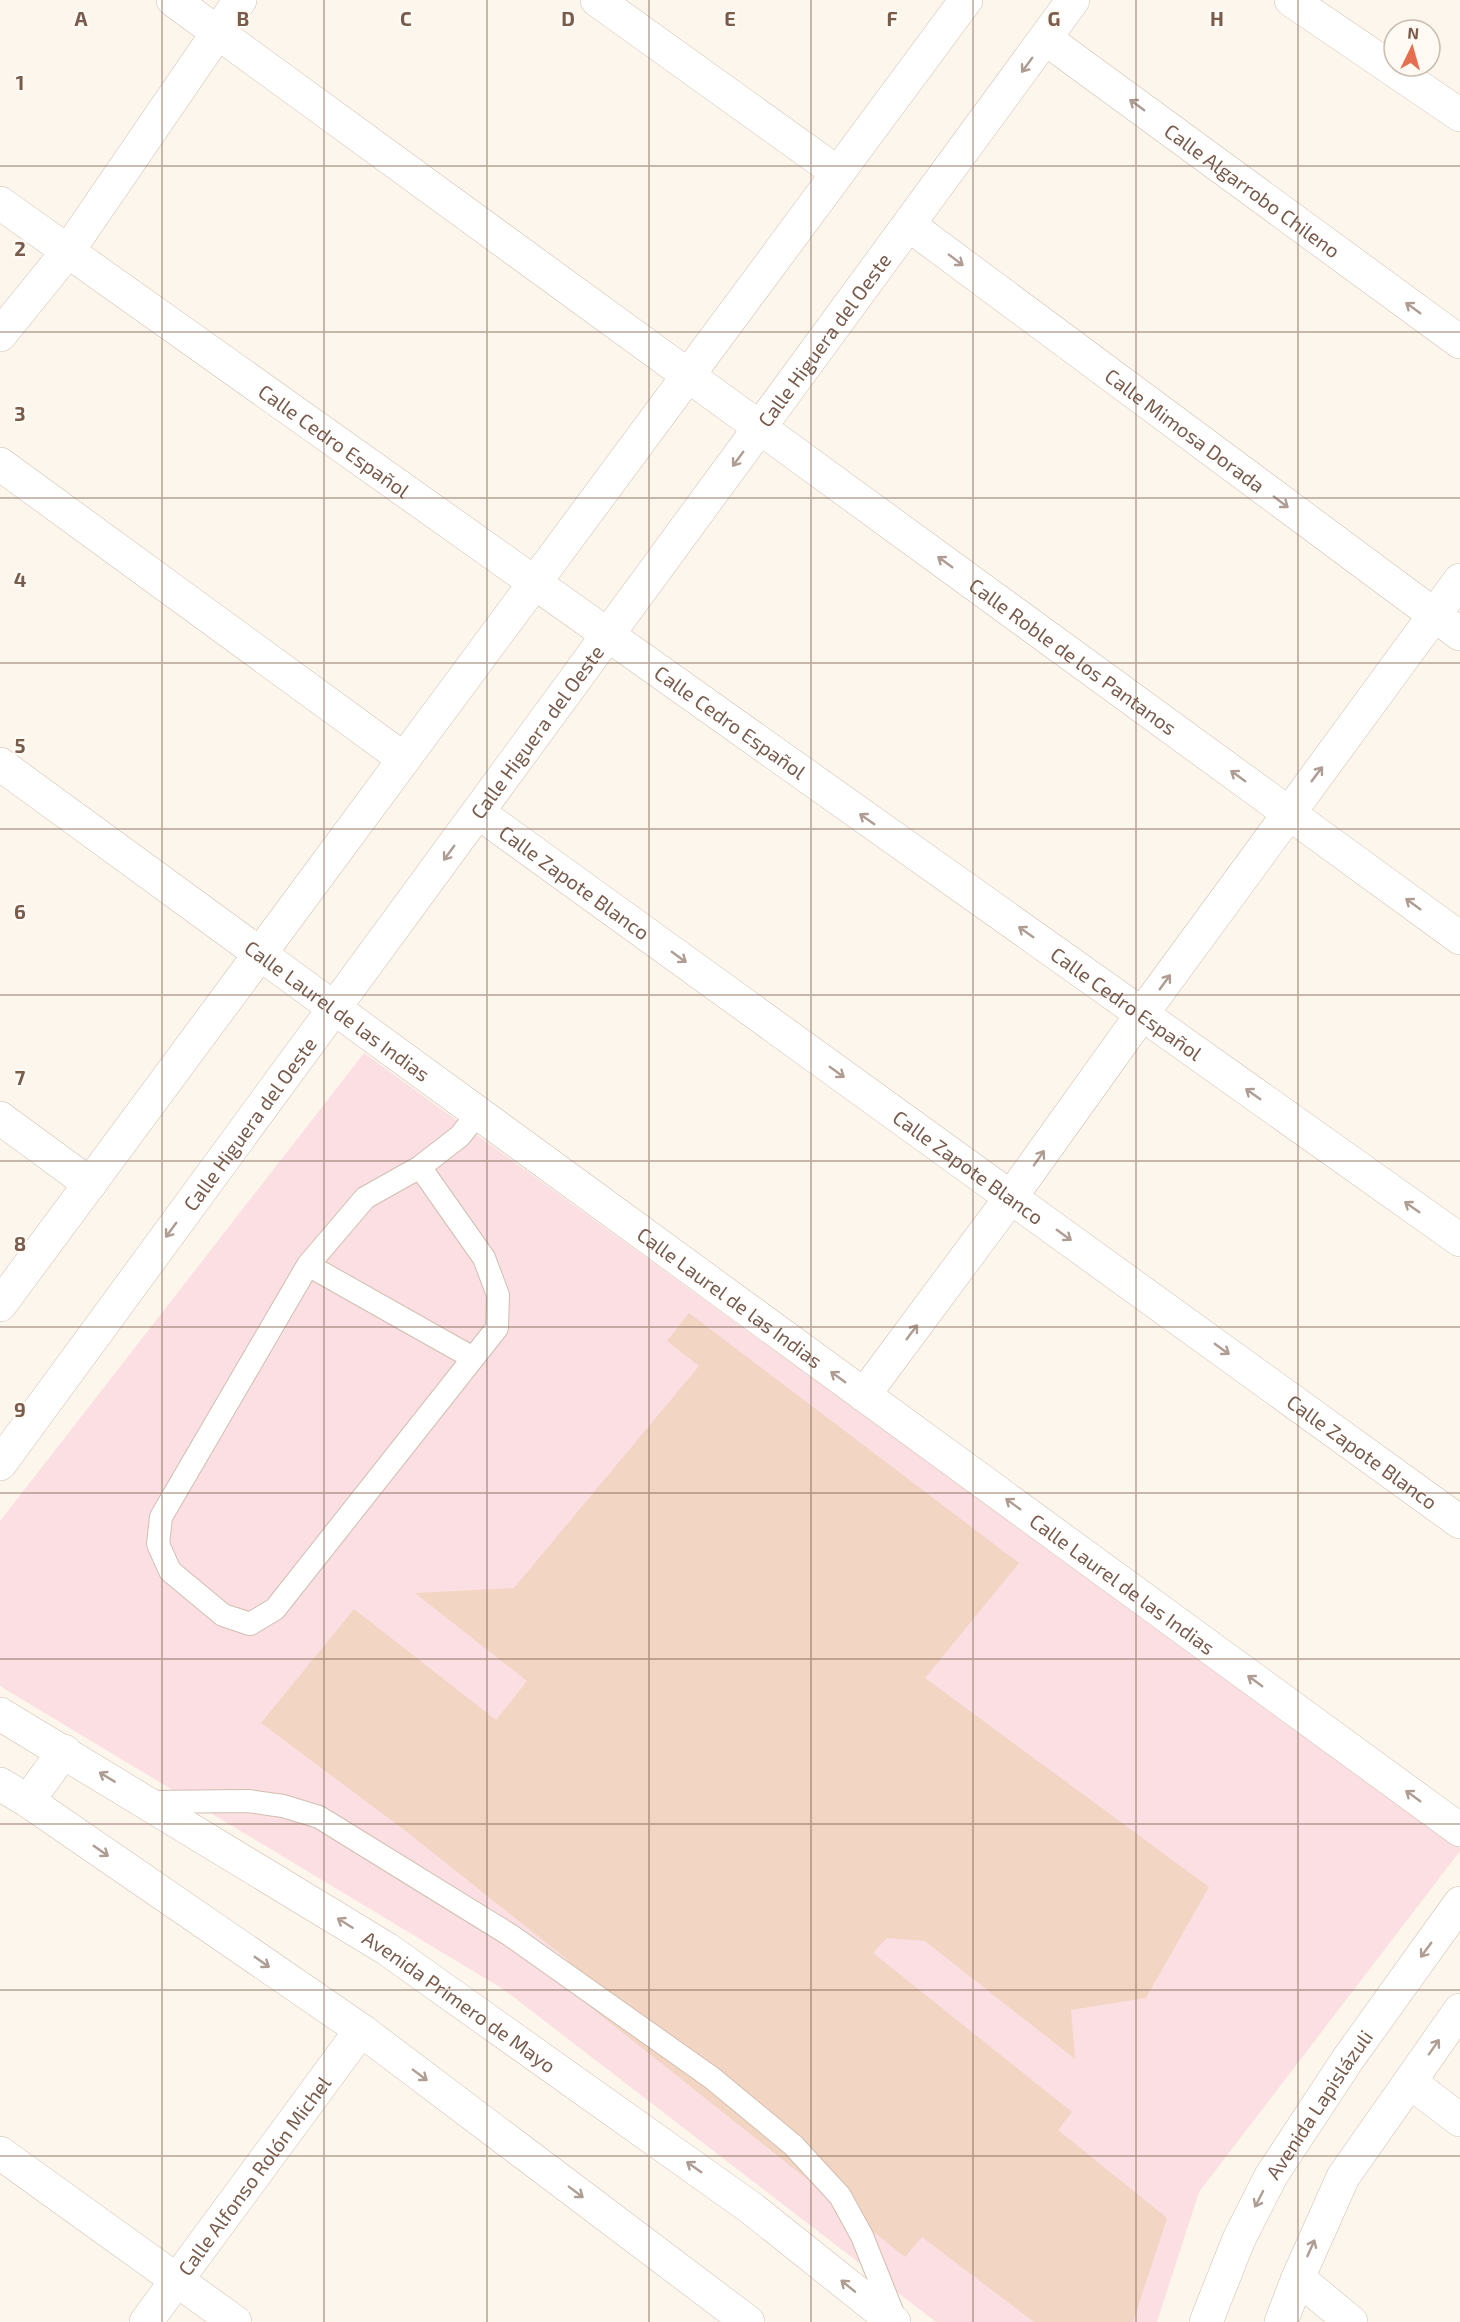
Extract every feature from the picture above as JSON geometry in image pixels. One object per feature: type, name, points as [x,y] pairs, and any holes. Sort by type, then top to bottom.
[{"type":"street","name":"Calle Roble de los Pantanos","points":[[173,0],[1460,938]]},
{"type":"street","points":[[0,335],[68,251],[240,0]]},
{"type":"street","points":[[597,0],[838,172]]},
{"type":"street","points":[[0,1305],[966,0]]},
{"type":"street","name":"Calle Higuera del Oeste","points":[[0,1464],[1073,0]]},
{"type":"street","points":[[1292,0],[1460,115]]},
{"type":"street","name":"Calle Algarrobo Chileno","points":[[1046,39],[1460,342]]},
{"type":"street","name":"Calle Cedro Español","points":[[0,203],[1460,1240]]},
{"type":"street","name":"Calle Mimosa Dorada","points":[[909,225],[1447,625]]},
{"type":"street","points":[[0,464],[404,759]]},
{"type":"street","points":[[864,1395],[1011,1197],[1288,813],[1447,625],[1460,580]]},
{"type":"street","name":"Calle Laurel de las Indias","points":[[0,764],[1460,1830]]},
{"type":"street","name":"Calle Zapote Blanco","points":[[479,813],[1460,1522]]},
{"type":"street","points":[[0,1118],[90,1184]]},
{"type":"street","name":"Avenida Primero de Mayo","points":[[0,1714],[387,1949],[751,2208],[895,2322]]},
{"type":"street","points":[[28,1801],[64,1751]]},
{"type":"street","points":[[0,1784],[361,2030],[748,2322]]},
{"type":"street","name":"Avenida Lapislázuli","points":[[1206,2322],[1239,2239],[1271,2176],[1348,2059],[1460,1903]]},
{"type":"street","points":[[1281,2322],[1343,2177],[1460,2010]]},
{"type":"street","name":"Calle Alfonso Rolón Michel","points":[[146,2322],[361,2030]]},
{"type":"street","points":[[1410,2082],[1460,2120]]},
{"type":"street","points":[[0,2153],[235,2322]]},
{"type":"street","points":[[1298,2278],[1351,2322]]},
{"type":"lane","points":[[420,1167],[484,1258],[498,1295],[497,1328],[275,1609],[250,1624],[223,1615],[170,1571],[158,1544],[160,1517],[308,1265],[365,1198],[420,1167],[460,1136],[478,1113]]},
{"type":"lane","points":[[308,1265],[473,1358]]},
{"type":"lane","points":[[146,1802],[248,1801],[283,1806],[320,1817],[510,1935],[712,2078],[793,2145],[840,2196],[862,2236],[895,2322]]},
{"type":"shaded area","points":[[364,1053],[1460,1848],[1460,1851],[1199,2192],[1157,2322],[936,2322],[503,1989],[0,1686],[0,1521]]},
{"type":"building","points":[[689,1313],[1019,1563],[925,1678],[1209,1887],[1146,1998],[1071,2010],[1075,2059],[925,1941],[887,1938],[873,1953],[1072,2112],[1058,2130],[1167,2218],[1133,2322],[1034,2322],[922,2237],[905,2257],[554,1978],[568,1960],[407,1832],[261,1723],[354,1609],[496,1720],[527,1681],[415,1593],[514,1588],[699,1366],[667,1341]]}]
